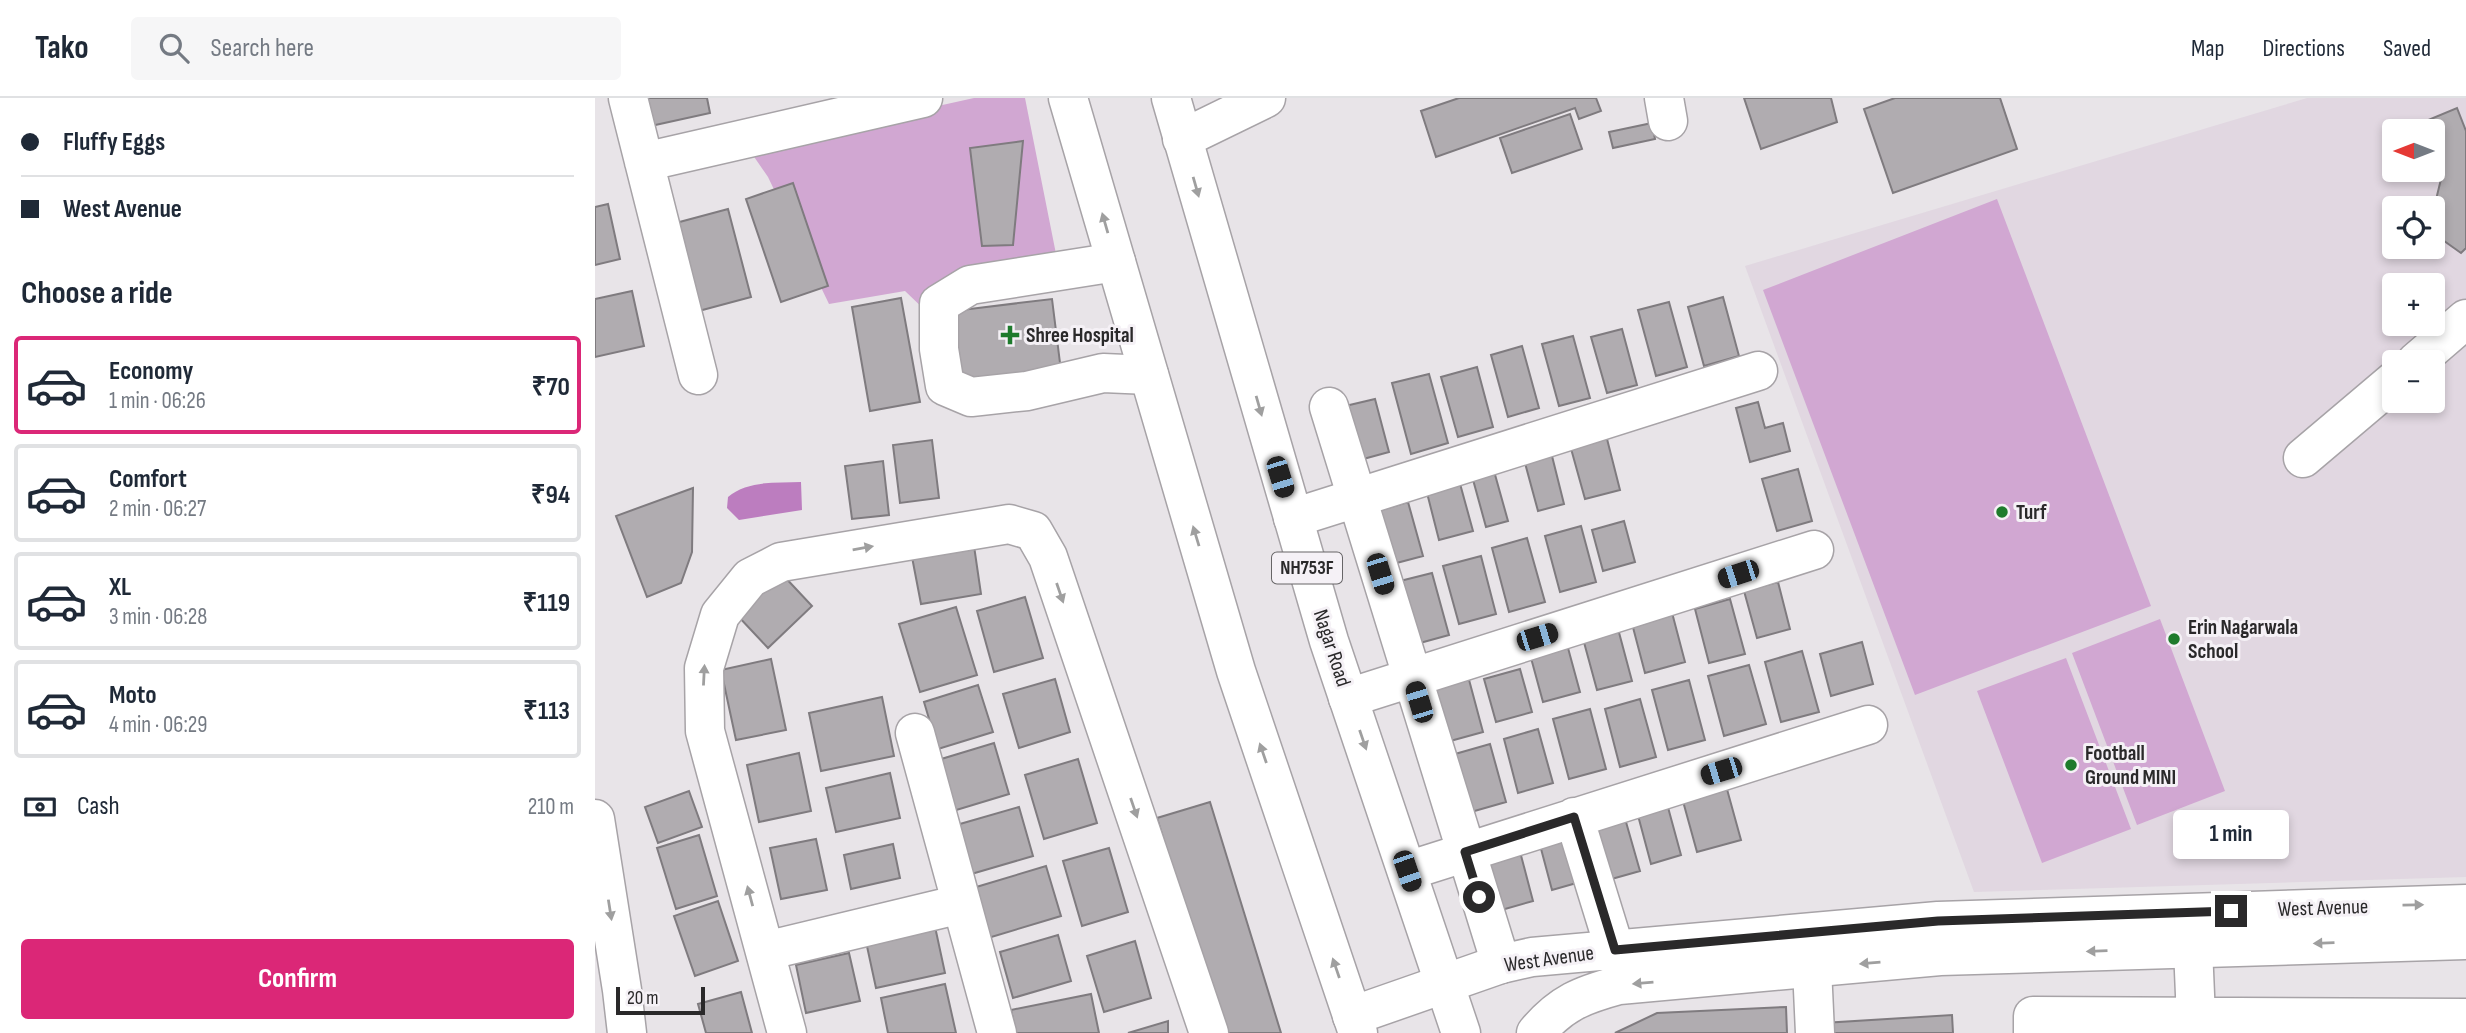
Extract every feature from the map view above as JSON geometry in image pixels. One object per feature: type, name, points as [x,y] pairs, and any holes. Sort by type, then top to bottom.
[{"type":"main road","points":[[628,98],[698,375]]},
{"type":"main road","points":[[644,162],[791,113],[923,98]]},
{"type":"main road","points":[[1068,98],[1236,671],[1355,1024]]},
{"type":"main road","name":"Nagar Road","points":[[1171,98],[1348,698],[1461,1033]]},
{"type":"main road","points":[[1182,139],[1266,98]]},
{"type":"main road","points":[[1116,262],[969,285],[939,304],[939,349],[945,386],[971,397],[1027,391],[1103,373],[1149,375]]},
{"type":"main road","points":[[2430,350],[2466,319]]},
{"type":"main road","points":[[1293,518],[1758,371]]},
{"type":"main road","points":[[2303,458],[2382,391]]},
{"type":"main road","points":[[1329,407],[1501,964]]},
{"type":"main road","points":[[787,1033],[705,731],[703,668],[720,615],[750,578],[781,562],[1009,523],[1033,531],[1048,556],[1205,1014],[1209,1033]]},
{"type":"main road","points":[[1348,698],[1814,550]]},
{"type":"main road","points":[[1407,871],[1868,725]]},
{"type":"main road","points":[[915,733],[997,1033]]},
{"type":"main road","points":[[1574,817],[1615,950]]},
{"type":"main road","points":[[595,819],[627,1033]]},
{"type":"main road","points":[[765,951],[961,904]]},
{"type":"main road","name":"West Avenue","points":[[1355,1024],[1444,983],[1532,957],[1938,921],[2466,904]]},
{"type":"main road","name":"West Avenue","points":[[1536,1033],[1552,1014],[1585,994],[1619,985],[1940,957],[2466,940]]},
{"type":"main road","points":[[2193,947],[2196,1018]]},
{"type":"main road","points":[[1812,968],[1815,1033]]},
{"type":"main road","points":[[2033,1033],[2033,1016],[2466,1018]]},
{"type":"shaded area","points":[[974,98],[1025,98],[1058,264],[929,314],[905,291],[829,304],[768,177],[748,148]]},
{"type":"shaded area","name":"Erin Nagarwala School","points":[[2307,98],[2466,98],[2466,877],[1974,892],[1745,266]]},
{"type":"shaded area","points":[[1997,199],[2151,606],[1915,695],[1763,290]]},
{"type":"shaded area","points":[[801,482],[802,510],[739,520],[727,508],[728,497],[744,488]]},
{"type":"shaded area","points":[[2160,619],[2225,791],[2137,825],[2072,653]]},
{"type":"shaded area","points":[[2066,658],[2131,829],[2042,863],[1977,691]]},
{"type":"building","points":[[630,98],[707,98],[710,113],[637,129]]},
{"type":"building","points":[[1459,98],[1596,98],[1601,111],[1579,119],[1575,108],[1436,157],[1421,111]]},
{"type":"building","points":[[1744,98],[1831,98],[1837,122],[1761,149]]},
{"type":"building","points":[[1895,98],[2000,98],[2017,149],[1893,193],[1864,109]]},
{"type":"building","points":[[2457,108],[2466,131],[2466,248],[2461,253],[2445,242],[2445,196],[2437,196],[2440,182],[2445,182],[2445,119],[2431,119]]},
{"type":"building","points":[[1570,114],[1582,149],[1512,173],[1500,138]]},
{"type":"building","points":[[1652,123],[1655,139],[1613,148],[1609,132]]},
{"type":"building","points":[[1023,141],[1013,245],[982,246],[970,148]]},
{"type":"building","points":[[793,183],[828,286],[781,302],[746,199]]},
{"type":"building","points":[[608,204],[620,259],[595,265],[595,207]]},
{"type":"building","points":[[728,209],[751,297],[695,312],[672,224]]},
{"type":"building","points":[[632,291],[644,346],[595,357],[595,299]]},
{"type":"building","points":[[1723,297],[1739,356],[1704,366],[1688,307]]},
{"type":"building","points":[[901,298],[920,402],[870,411],[852,307]]},
{"type":"building","points":[[1052,299],[1062,379],[963,391],[953,311]]},
{"type":"building","points":[[1669,302],[1687,367],[1656,376],[1638,310]]},
{"type":"building","points":[[1622,329],[1637,385],[1607,393],[1591,337]]},
{"type":"building","points":[[1573,336],[1590,398],[1559,406],[1542,344]]},
{"type":"building","points":[[1522,346],[1539,408],[1508,417],[1491,355]]},
{"type":"building","points":[[1477,367],[1493,427],[1458,437],[1441,377]]},
{"type":"building","points":[[1429,374],[1448,443],[1411,454],[1392,383]]},
{"type":"building","points":[[1375,399],[1389,452],[1356,461],[1341,407]]},
{"type":"building","points":[[1758,402],[1765,428],[1783,423],[1790,451],[1750,462],[1736,408]]},
{"type":"building","points":[[1606,435],[1620,490],[1585,499],[1570,445]]},
{"type":"building","points":[[932,440],[939,498],[900,503],[893,445]]},
{"type":"building","points":[[1552,456],[1564,504],[1538,511],[1525,463]]},
{"type":"building","points":[[883,461],[889,515],[852,519],[845,466]]},
{"type":"building","points":[[1798,469],[1812,521],[1777,531],[1762,479]]},
{"type":"building","points":[[1494,471],[1508,521],[1486,527],[1472,476]]},
{"type":"building","points":[[1459,480],[1473,531],[1439,540],[1426,489]]},
{"type":"building","points":[[693,488],[692,552],[681,583],[647,597],[616,516]]},
{"type":"building","points":[[1408,502],[1423,556],[1389,565],[1374,512]]},
{"type":"building","points":[[1624,521],[1635,562],[1603,571],[1592,530]]},
{"type":"building","points":[[1581,526],[1596,582],[1560,592],[1545,536]]},
{"type":"building","points":[[1527,538],[1545,602],[1509,612],[1492,548]]},
{"type":"building","points":[[974,546],[981,594],[921,604],[912,557]]},
{"type":"building","points":[[1481,556],[1496,614],[1459,624],[1443,566]]},
{"type":"building","points":[[781,573],[812,606],[768,648],[737,615]]},
{"type":"building","points":[[1432,573],[1449,635],[1409,646],[1392,583]]},
{"type":"building","points":[[1778,582],[1790,629],[1757,638],[1744,591]]},
{"type":"building","points":[[1025,597],[1043,658],[994,672],[977,611]]},
{"type":"building","points":[[1730,599],[1745,654],[1709,663],[1695,609]]},
{"type":"building","points":[[1670,605],[1685,662],[1645,673],[1630,616]]},
{"type":"building","points":[[956,607],[977,675],[920,692],[899,624]]},
{"type":"building","points":[[1617,625],[1632,681],[1597,690],[1582,635]]},
{"type":"building","points":[[1565,637],[1580,692],[1543,702],[1528,647]]},
{"type":"building","points":[[1862,642],[1873,684],[1831,696],[1820,654]]},
{"type":"building","points":[[1802,651],[1819,712],[1781,722],[1765,662]]},
{"type":"building","points":[[771,659],[786,730],[736,740],[721,670]]},
{"type":"building","points":[[1749,665],[1766,724],[1724,736],[1708,676]]},
{"type":"building","points":[[1520,669],[1532,712],[1496,722],[1484,679]]},
{"type":"building","points":[[1468,676],[1483,732],[1443,743],[1428,687]]},
{"type":"building","points":[[1055,679],[1070,732],[1019,748],[1003,694]]},
{"type":"building","points":[[1689,680],[1705,740],[1668,750],[1652,690]]},
{"type":"building","points":[[978,685],[993,732],[938,749],[924,702]]},
{"type":"building","points":[[882,697],[894,756],[821,771],[809,713]]},
{"type":"building","points":[[1640,699],[1656,757],[1620,767],[1605,709]]},
{"type":"building","points":[[1590,709],[1606,769],[1569,779],[1553,719]]},
{"type":"building","points":[[1538,729],[1553,783],[1518,793],[1504,739]]},
{"type":"building","points":[[994,743],[1009,794],[953,811],[938,760]]},
{"type":"building","points":[[1490,744],[1506,802],[1464,814],[1448,756]]},
{"type":"building","points":[[799,753],[811,811],[759,822],[747,765]]},
{"type":"building","points":[[1078,759],[1097,823],[1044,839],[1025,775]]},
{"type":"building","points":[[890,773],[900,818],[836,832],[826,788]]},
{"type":"building","points":[[1725,782],[1741,840],[1697,852],[1681,794]]},
{"type":"building","points":[[689,791],[702,827],[658,843],[645,807]]},
{"type":"building","points":[[1666,800],[1681,855],[1651,864],[1636,808]]},
{"type":"building","points":[[1210,802],[1281,1033],[1223,1033],[1157,818]]},
{"type":"building","points":[[1019,807],[1033,856],[968,875],[953,826]]},
{"type":"building","points":[[1624,815],[1640,871],[1601,882],[1585,825]]},
{"type":"building","points":[[699,835],[717,896],[676,909],[657,848]]},
{"type":"building","points":[[1575,836],[1587,880],[1552,890],[1540,845]]},
{"type":"building","points":[[816,839],[827,890],[781,899],[770,848]]},
{"type":"building","points":[[893,844],[900,878],[851,889],[844,855]]},
{"type":"building","points":[[1518,844],[1533,901],[1498,911],[1482,854]]},
{"type":"building","points":[[1109,848],[1128,912],[1082,926],[1063,861]]},
{"type":"building","points":[[1046,866],[1061,916],[988,938],[973,888]]},
{"type":"building","points":[[718,901],[738,961],[695,976],[674,916]]},
{"type":"building","points":[[934,922],[945,973],[876,988],[865,937]]},
{"type":"building","points":[[1058,935],[1071,981],[1013,998],[1000,952]]},
{"type":"building","points":[[1135,941],[1151,998],[1104,1012],[1087,956]]},
{"type":"building","points":[[849,953],[860,1001],[806,1013],[796,965]]},
{"type":"building","points":[[945,984],[956,1033],[888,1033],[881,998]]},
{"type":"building","points":[[741,992],[752,1033],[706,1033],[698,1004]]},
{"type":"building","points":[[1091,994],[1099,1033],[1016,1033],[1011,1010]]},
{"type":"building","points":[[1786,1007],[1787,1033],[1615,1033],[1657,1013]]},
{"type":"building","points":[[1952,1015],[1953,1033],[1824,1033],[1823,1023]]},
{"type":"building","points":[[1168,1021],[1168,1033],[1128,1033]]},
{"type":"place","name":"Shree Hospital","points":[[1010,335]]},
{"type":"place","name":"Turf","points":[[2002,512]]},
{"type":"place","name":"Erin Nagarwala School","points":[[2174,639]]},
{"type":"place","name":"Football Ground MINI","points":[[2071,765]]},
{"type":"route","points":[[1479,897],[1465,852],[1574,817],[1615,950],[1938,921],[2231,911]]}]
